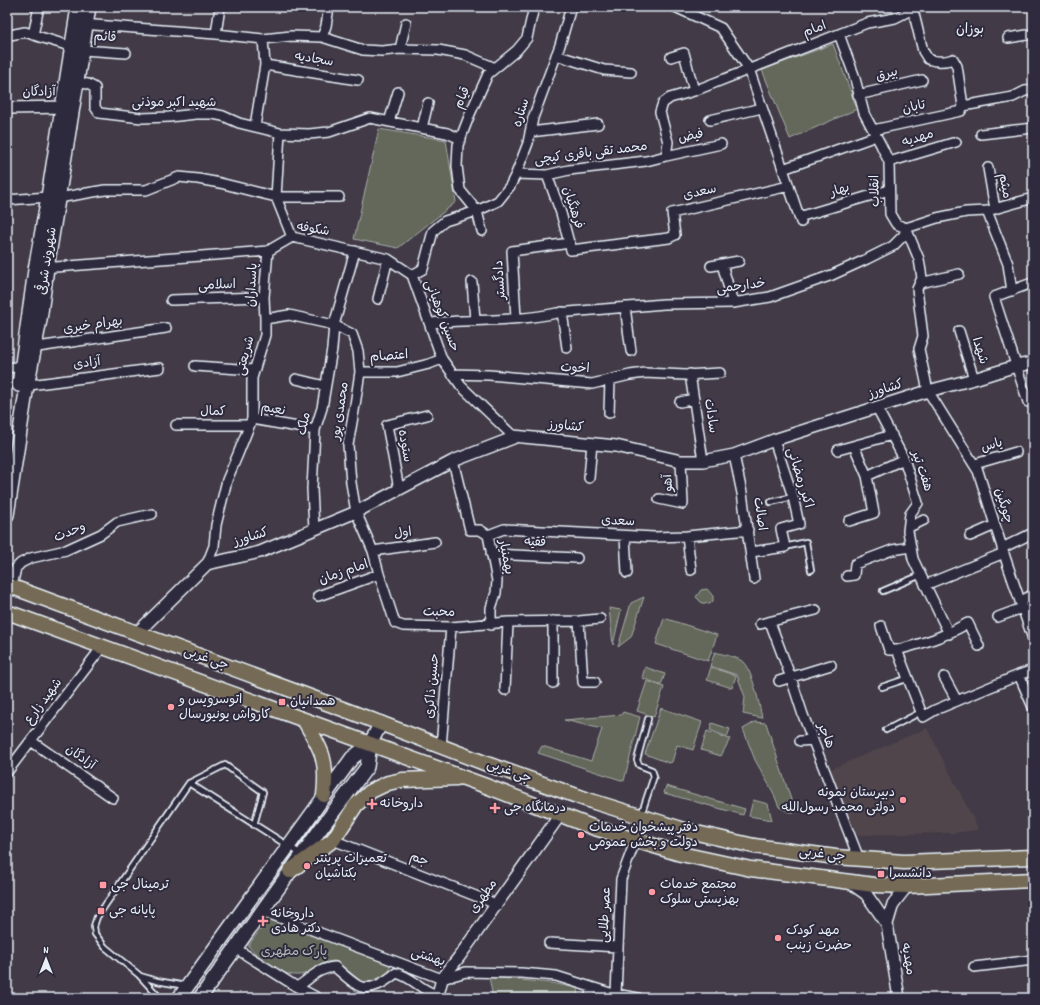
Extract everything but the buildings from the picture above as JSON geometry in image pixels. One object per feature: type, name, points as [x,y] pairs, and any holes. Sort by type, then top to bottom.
[{"type":"main road","name":"شهروند شرقی","points":[[7,463],[23,386],[29,348],[40,320],[41,269],[78,48],[81,24],[78,7]]},
{"type":"main road","name":"شهروند شرقی","points":[[81,24],[89,7]]},
{"type":"main road","name":"شهروند شرقی","points":[[7,515],[23,386]]},
{"type":"main road","points":[[7,573],[9,586]]},
{"type":"main road","name":"جی غربی","points":[[9,586],[380,723],[440,747],[591,801],[688,831],[754,846],[859,859],[904,862],[1033,857]]},
{"type":"main road","name":"جی غربی","points":[[7,612],[464,778],[592,827],[681,854],[751,869],[874,886],[907,886],[1033,880]]},
{"type":"main road","points":[[304,720],[316,740],[324,759],[326,777],[324,795]]},
{"type":"main road","points":[[200,998],[290,871],[367,767],[370,744],[380,723]]},
{"type":"main road","points":[[179,998],[324,795],[352,758],[370,744]]},
{"type":"main road","points":[[290,871],[333,840],[356,805],[371,791],[388,783],[402,780],[464,778]]},
{"type":"main road","points":[[196,975],[198,980],[203,984],[210,984]]},
{"type":"street","points":[[33,35],[39,7]]},
{"type":"street","points":[[216,34],[220,7]]},
{"type":"street","points":[[322,38],[326,26],[329,7]]},
{"type":"street","name":"قیام","points":[[476,211],[460,190],[458,145],[488,74],[517,50],[527,38],[534,7]]},
{"type":"street","name":"ستاره","points":[[476,211],[498,201],[510,186],[516,174],[528,143],[533,118],[556,55],[571,7]]},
{"type":"street","points":[[676,7],[721,28],[749,69],[788,186]]},
{"type":"street","name":"امام","points":[[749,69],[867,23],[895,18],[915,8],[923,52],[928,59],[934,61],[948,61],[953,59],[957,66],[962,108]]},
{"type":"street","points":[[400,49],[406,23]]},
{"type":"street","points":[[81,24],[263,39],[291,36],[322,38],[363,50],[438,50],[465,55],[495,68]]},
{"type":"street","name":"قائم","points":[[8,35],[25,32],[78,48],[126,53]]},
{"type":"street","name":"انقلاب","points":[[839,34],[854,74],[858,95],[864,113],[889,162],[890,214],[896,224],[906,228],[919,260],[922,278],[917,290],[923,336],[919,349],[928,391]]},
{"type":"street","points":[[1008,38],[1033,34]]},
{"type":"street","points":[[263,39],[265,65],[255,126],[280,132],[309,134],[329,132],[370,118],[447,133],[461,139]]},
{"type":"street","points":[[671,57],[684,53],[694,91]]},
{"type":"street","points":[[556,55],[604,70],[632,72]]},
{"type":"street","name":"سجادیه","points":[[265,65],[358,80]]},
{"type":"street","name":"محمد تقی باقری کیچی","points":[[516,174],[547,175],[569,170],[646,161],[666,156],[668,142],[660,112],[663,103],[670,98],[694,91],[749,69]]},
{"type":"street","name":"بیرق","points":[[858,95],[922,80]]},
{"type":"street","name":"شهید اکبر موذنی","points":[[72,82],[88,84],[95,88],[96,107],[99,113],[142,118],[213,114],[223,116],[239,123],[255,126]]},
{"type":"street","name":"تابان","points":[[783,168],[874,133],[962,108],[1013,97],[1025,91],[1033,90]]},
{"type":"street","points":[[389,122],[398,92]]},
{"type":"street","points":[[422,128],[428,102]]},
{"type":"street","name":"آزادگان","points":[[7,108],[67,107]]},
{"type":"street","points":[[710,120],[762,108]]},
{"type":"street","points":[[530,132],[598,124]]},
{"type":"street","points":[[981,134],[1033,128]]},
{"type":"street","points":[[280,132],[276,196],[292,237]]},
{"type":"street","name":"مهدیه","points":[[889,162],[956,142]]},
{"type":"street","name":"فیض","points":[[666,156],[721,144]]},
{"type":"street","name":"میثم","points":[[988,168],[991,210],[1008,264],[1012,291]]},
{"type":"street","name":"فرهنگیان","points":[[547,175],[561,213],[570,246]]},
{"type":"street","points":[[7,200],[53,197],[105,190],[146,190],[179,177],[213,182],[276,196],[339,197]]},
{"type":"street","name":"بهار","points":[[788,186],[800,219],[889,190]]},
{"type":"street","name":"سعدی","points":[[570,246],[669,238],[675,235],[672,213],[788,186]]},
{"type":"street","points":[[906,228],[937,218],[966,212],[991,210],[1033,198]]},
{"type":"street","points":[[412,275],[423,269],[433,232],[445,221],[476,211],[482,231]]},
{"type":"street","name":"خدارحمی","points":[[430,323],[541,316],[562,312],[664,304],[733,303],[770,297],[832,275],[893,246],[904,235],[906,228]]},
{"type":"street","name":"شکوفه","points":[[41,269],[268,251],[292,237],[388,259],[412,275]]},
{"type":"street","name":"دادگستر","points":[[516,318],[512,251],[570,246]]},
{"type":"street","name":"پاسداران","points":[[265,319],[264,297],[268,251]]},
{"type":"street","points":[[265,319],[290,315],[334,325],[355,251]]},
{"type":"street","points":[[378,299],[388,259]]},
{"type":"street","points":[[711,266],[739,261]]},
{"type":"street","points":[[722,264],[733,303]]},
{"type":"street","points":[[920,283],[959,274]]},
{"type":"street","name":"حسین کوهیانی","points":[[412,275],[442,359],[461,386],[513,436]]},
{"type":"street","points":[[472,282],[476,320]]},
{"type":"street","points":[[1028,402],[994,297],[1029,284]]},
{"type":"street","name":"اسلامی","points":[[171,300],[264,297]]},
{"type":"street","points":[[625,307],[632,351]]},
{"type":"street","points":[[562,312],[567,348]]},
{"type":"street","name":"شریعتی","points":[[207,564],[214,546],[216,525],[227,480],[250,422],[252,378],[265,334],[265,319]]},
{"type":"street","name":"محمدی پور","points":[[334,325],[352,334],[358,351],[360,372],[356,405],[348,445],[350,483],[356,512]]},
{"type":"street","name":"ملک","points":[[314,529],[312,489],[314,430],[322,408],[332,349],[334,325]]},
{"type":"street","name":"بهرام خیری","points":[[29,348],[166,328]]},
{"type":"street","name":"شهدا","points":[[958,332],[974,379]]},
{"type":"street","name":"اعتصام","points":[[360,372],[397,372],[442,359]]},
{"type":"street","name":"کشاورز","points":[[207,564],[260,552],[356,512],[453,462],[512,438],[513,436],[616,446],[681,461],[703,461],[734,455],[774,440],[928,391],[1016,366],[1033,363]]},
{"type":"street","points":[[195,366],[254,370]]},
{"type":"street","points":[[7,367],[26,368]]},
{"type":"street","name":"آزادی","points":[[23,386],[160,368]]},
{"type":"street","name":"اخوت","points":[[452,374],[488,375],[592,384],[645,373],[720,373]]},
{"type":"street","name":"سادات","points":[[690,374],[703,461]]},
{"type":"street","points":[[296,379],[325,386]]},
{"type":"street","points":[[609,413],[610,380]]},
{"type":"street","name":"چوبگین","points":[[928,391],[978,471],[1033,639]]},
{"type":"street","points":[[680,402],[694,399]]},
{"type":"street","name":"هفت تیر","points":[[877,408],[904,459],[918,503],[910,514],[908,531],[913,559],[949,634]]},
{"type":"street","name":"ستوده","points":[[399,489],[387,425],[427,415]]},
{"type":"street","name":"کمال","points":[[176,425],[250,422]]},
{"type":"street","name":"نعیم","points":[[250,422],[314,430]]},
{"type":"street","points":[[838,450],[892,435]]},
{"type":"street","name":"اکبر رمضانی","points":[[774,440],[793,497],[799,524],[781,529],[785,547]]},
{"type":"street","points":[[589,478],[592,443]]},
{"type":"street","points":[[849,521],[874,513],[867,476],[854,446]]},
{"type":"street","name":"یاس","points":[[975,464],[1016,452]]},
{"type":"street","name":"اصالت","points":[[734,455],[742,493],[754,578]]},
{"type":"street","points":[[867,476],[904,459]]},
{"type":"street","name":"آهو","points":[[659,499],[683,504],[681,461]]},
{"type":"street","name":"بهمنیار","points":[[453,462],[470,530],[480,530],[488,535],[497,581],[496,593],[491,608],[491,625]]},
{"type":"street","name":"محبت","points":[[356,512],[374,551],[379,574],[395,623],[403,626],[451,627],[491,625],[508,622],[578,621],[600,619]]},
{"type":"street","name":"وحدت","points":[[9,586],[16,568],[26,560],[66,550],[101,534],[117,522],[152,514]]},
{"type":"street","points":[[909,527],[924,520]]},
{"type":"street","points":[[970,536],[995,526]]},
{"type":"street","name":"سعدی","points":[[488,535],[504,529],[625,536],[687,536],[748,530]]},
{"type":"street","points":[[925,584],[1003,550],[1033,534]]},
{"type":"street","points":[[625,536],[627,573]]},
{"type":"street","points":[[687,536],[691,570]]},
{"type":"street","name":"اول","points":[[374,551],[435,542]]},
{"type":"street","points":[[751,552],[785,547]]},
{"type":"street","points":[[848,576],[854,575],[855,564],[892,550],[911,547]]},
{"type":"street","name":"فقیه","points":[[491,554],[578,558]]},
{"type":"street","points":[[136,634],[207,564]]},
{"type":"street","name":"امام زمان","points":[[318,596],[379,574]]},
{"type":"street","points":[[998,617],[1021,605],[1033,594]]},
{"type":"street","points":[[760,624],[816,610]]},
{"type":"street","points":[[553,621],[553,683]]},
{"type":"street","points":[[578,621],[583,682],[595,682]]},
{"type":"street","points":[[506,690],[508,622]]},
{"type":"street","name":"هاجر","points":[[770,622],[803,715],[859,859]]},
{"type":"street","points":[[881,626],[889,650],[897,650],[929,642],[949,634],[968,623],[979,646]]},
{"type":"street","name":"حسین ذاکری","points":[[440,747],[451,627]]},
{"type":"street","name":"شهید زارع","points":[[7,772],[102,647]]},
{"type":"street","points":[[897,650],[923,717],[957,700],[1033,670]]},
{"type":"street","points":[[779,681],[831,665]]},
{"type":"street","points":[[1019,675],[1033,707]]},
{"type":"street","points":[[944,677],[957,700]]},
{"type":"street","points":[[800,741],[813,740]]},
{"type":"street","name":"آزادگان","points":[[31,741],[113,798]]},
{"type":"street","name":"مطهری","points":[[437,997],[442,979],[560,815]]},
{"type":"street","name":"جم","points":[[333,840],[496,904]]},
{"type":"street","name":"عصر طلایی","points":[[616,994],[621,879],[636,840]]},
{"type":"street","points":[[849,882],[866,894],[887,924]]},
{"type":"street","points":[[887,924],[893,904],[907,886]]},
{"type":"street","name":"بهشتی","points":[[262,911],[442,979],[466,972],[521,973],[556,976],[616,994],[638,998]]},
{"type":"street","name":"مهدیه","points":[[887,924],[899,998]]},
{"type":"street","points":[[549,943],[618,947]]},
{"type":"street","points":[[235,948],[297,987],[318,998]]},
{"type":"street","points":[[974,967],[1033,960]]},
{"type":"street","points":[[297,987],[318,971],[326,967],[335,967],[357,986],[369,988],[388,980],[396,973],[405,975],[427,992],[437,997]]},
{"type":"street","points":[[590,998],[591,987]]},
{"type":"lane","points":[[771,502],[793,497]]},
{"type":"lane","points":[[785,547],[806,542],[811,570]]},
{"type":"lane","points":[[883,591],[921,575]]},
{"type":"lane","points":[[882,687],[909,678]]},
{"type":"lane","points":[[886,730],[921,712]]},
{"type":"lane","points":[[641,816],[654,776],[652,770],[639,765],[637,760],[648,719]]},
{"type":"lane","points":[[160,998],[139,975],[105,947],[95,934],[94,926],[97,917],[189,783],[225,765],[263,792],[254,825]]},
{"type":"lane","points":[[189,783],[302,855]]},
{"type":"lane","points":[[139,975],[157,981],[188,986]]},
{"type":"shaded area","name":"دبیرستان نمونه دولتی محمد رسول‌الله","points":[[927,728],[979,830],[953,833],[857,835],[829,770]]},
{"type":"green space","points":[[833,44],[857,109],[790,139],[762,70]]},
{"type":"green space","points":[[379,129],[446,140],[456,202],[398,248],[354,239]]},
{"type":"green space","points":[[707,589],[713,596],[713,601],[710,604],[702,603],[696,597],[701,590]]},
{"type":"green space","points":[[644,597],[631,637],[618,647],[631,603]]},
{"type":"green space","points":[[609,608],[621,610],[613,645]]},
{"type":"green space","points":[[664,618],[717,635],[708,661],[656,644]]},
{"type":"green space","points":[[715,652],[740,660],[746,666],[755,688],[762,718],[743,714],[745,697],[737,675],[710,666]]},
{"type":"green space","points":[[645,667],[665,674],[661,685],[642,678]]},
{"type":"green space","points":[[711,667],[736,676],[732,688],[707,680]]},
{"type":"green space","points":[[647,681],[664,687],[654,717],[637,711]]},
{"type":"green space","points":[[661,708],[702,722],[693,750],[677,745],[672,762],[669,763],[645,754]]},
{"type":"green space","points":[[623,712],[640,717],[624,781],[538,753],[542,746],[591,761],[602,729],[564,720],[621,715]]},
{"type":"green space","points":[[755,722],[766,723],[795,812],[789,812],[779,807],[773,792],[755,760],[743,729]]},
{"type":"green space","points":[[712,723],[730,729],[727,737],[710,730]]},
{"type":"green space","points":[[707,731],[730,739],[721,756],[701,750]]},
{"type":"green space","points":[[666,786],[745,809],[743,815],[664,793]]},
{"type":"green space","points":[[753,800],[768,804],[772,820],[749,816]]},
{"type":"green space","name":"پارک مطهری","points":[[268,919],[391,964],[388,975],[374,982],[362,982],[335,961],[322,964],[307,973],[299,975],[291,975],[283,972],[267,963],[248,946]]},
{"type":"green space","points":[[489,977],[551,983],[577,988],[578,998],[493,998]]},
{"type":"place","name":"همدانیان","points":[[282,702]]},
{"type":"place","name":"اتوسرویس و کارواش یونیورسال","points":[[171,707]]},
{"type":"place","name":"دبیرستان نمونه دولتی محمد رسول‌الله","points":[[903,800]]},
{"type":"place","name":"داروخانه","points":[[372,804]]},
{"type":"place","name":"درمانگاه جی","points":[[495,808]]},
{"type":"place","name":"دفتر پیشخوان خدمات دولت و بخش عمومی","points":[[581,835]]},
{"type":"place","name":"تعمیرات پرینتر بکتاشیان","points":[[307,866]]},
{"type":"place","name":"دانشسرا","points":[[881,874]]},
{"type":"place","name":"ترمینال جی","points":[[103,885]]},
{"type":"place","name":"مجتمع خدمات بهزیستی سلوک","points":[[652,892]]},
{"type":"place","name":"پایانه جی","points":[[101,911]]},
{"type":"place","name":"داروخانه دکتر هادی","points":[[263,921]]},
{"type":"place","name":"مهد کودک حضرت زینب","points":[[778,938]]},
{"type":"district","name":"بوزان","points":[[970,30]]}]
